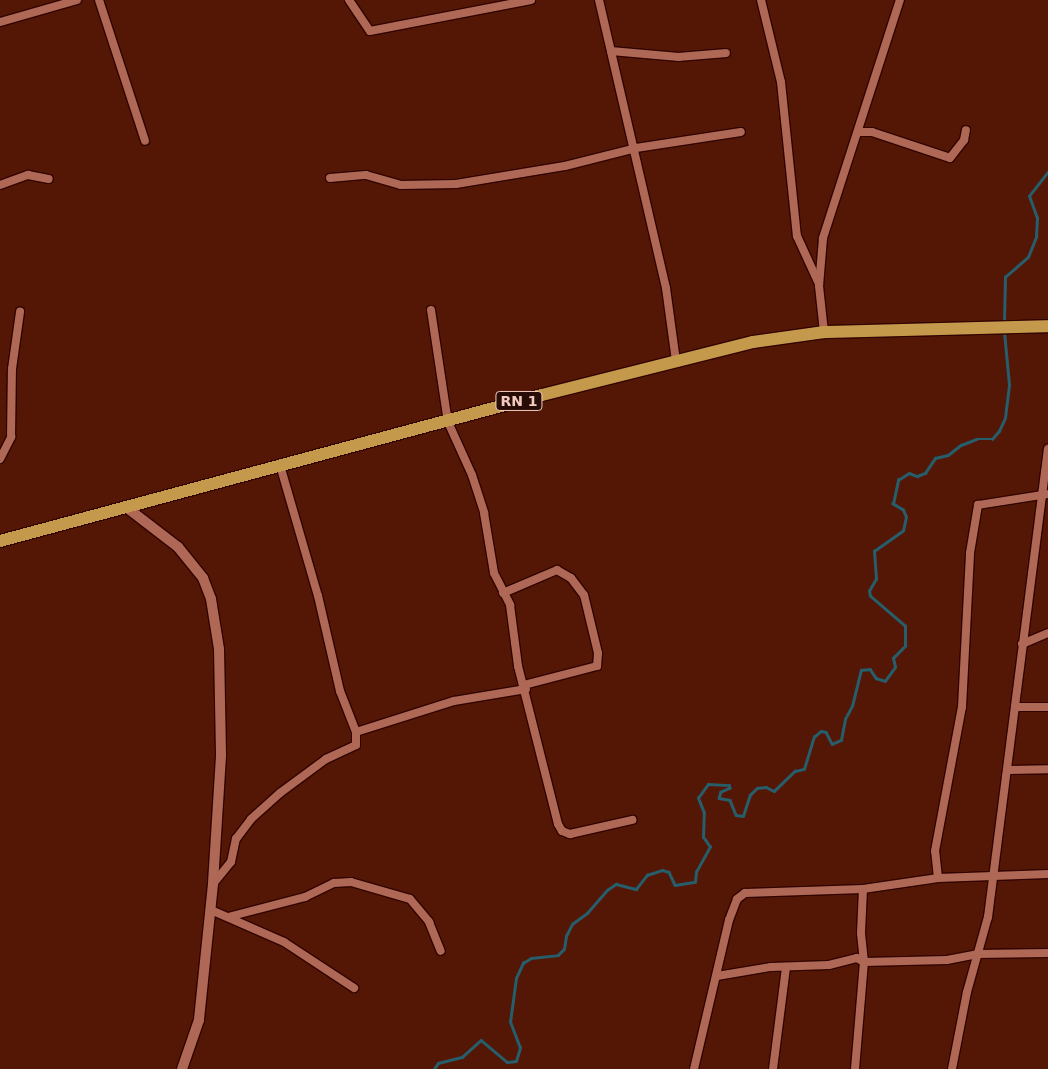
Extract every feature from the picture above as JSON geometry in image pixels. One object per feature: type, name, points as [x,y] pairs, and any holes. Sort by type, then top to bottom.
[{"type":"main road","name":"RN 1","points":[[0,541],[280,465],[753,342],[824,332],[1048,326]]},
{"type":"street","points":[[0,22],[77,0]]},
{"type":"street","points":[[99,0],[145,141]]},
{"type":"street","points":[[349,0],[370,30],[531,0]]},
{"type":"street","points":[[599,0],[636,148],[635,164],[666,288],[676,361]]},
{"type":"street","points":[[761,0],[782,91],[797,236],[819,286]]},
{"type":"street","points":[[824,332],[819,286],[823,238],[859,132],[900,0]]},
{"type":"street","points":[[611,51],[679,58],[726,52]]},
{"type":"street","points":[[859,132],[872,132],[950,158],[964,140],[966,130]]},
{"type":"street","points":[[330,178],[366,175],[401,185],[456,184],[565,166],[636,148],[741,132]]},
{"type":"street","points":[[0,185],[28,175],[49,179]]},
{"type":"street","points":[[431,310],[448,422],[478,494],[494,573],[510,605],[518,666],[562,830],[570,834],[588,832],[632,820]]},
{"type":"street","points":[[0,459],[11,437],[12,369],[20,312]]},
{"type":"street","points":[[952,1069],[976,954],[988,917],[1009,770],[1022,644],[1045,494],[1048,449]]},
{"type":"street","points":[[213,884],[231,862],[236,840],[251,819],[280,793],[326,759],[356,745],[356,732],[340,691],[318,596],[280,465]]},
{"type":"street","points":[[938,878],[935,851],[949,760],[962,707],[975,514],[978,505],[1045,494]]},
{"type":"street","points":[[126,507],[190,559],[203,578],[211,599],[219,649],[221,756],[211,910],[199,1020],[182,1069]]},
{"type":"street","points":[[356,732],[454,701],[525,687],[597,666],[598,653],[584,595],[571,578],[557,570],[503,593]]},
{"type":"street","points":[[1022,644],[1048,633]]},
{"type":"street","points":[[1015,707],[1048,707]]},
{"type":"street","points":[[1009,770],[1048,769]]},
{"type":"street","points":[[694,1069],[718,976],[729,920],[737,899],[745,893],[863,889],[938,878],[1048,874]]},
{"type":"street","points":[[228,917],[305,897],[334,883],[351,882],[410,900],[421,908],[441,951]]},
{"type":"street","points":[[855,1069],[864,962],[861,933],[863,889]]},
{"type":"street","points":[[211,910],[284,942],[354,988]]},
{"type":"street","points":[[718,976],[786,967],[828,965],[857,958],[864,962],[947,960],[976,954],[1048,953]]},
{"type":"street","points":[[773,1069],[786,967]]},
{"type":"waterway","points":[[1004,321],[1005,277],[1028,257],[1036,237],[1037,218],[1029,196],[1048,172]]},
{"type":"waterway","points":[[434,1069],[438,1063],[462,1057],[481,1040],[507,1062],[516,1061],[520,1048],[510,1022],[516,978],[523,963],[531,958],[558,955],[564,949],[566,936],[572,924],[587,913],[607,890],[616,884],[636,889],[647,875],[662,870],[669,872],[675,885],[695,882],[696,872],[710,847],[703,837],[704,813],[698,798],[708,784],[729,785],[730,788],[721,792],[719,798],[730,800],[736,815],[743,816],[750,795],[757,788],[766,787],[774,791],[795,771],[804,769],[814,737],[821,731],[826,732],[832,744],[841,740],[845,719],[852,706],[861,670],[870,669],[876,678],[885,681],[895,667],[893,658],[905,646],[905,626],[870,596],[869,591],[876,579],[874,551],[903,531],[906,517],[903,510],[893,504],[898,480],[909,473],[917,476],[925,473],[935,458],[948,455],[961,445],[977,439],[992,439],[999,431],[1005,418],[1009,385],[1004,332]]}]
